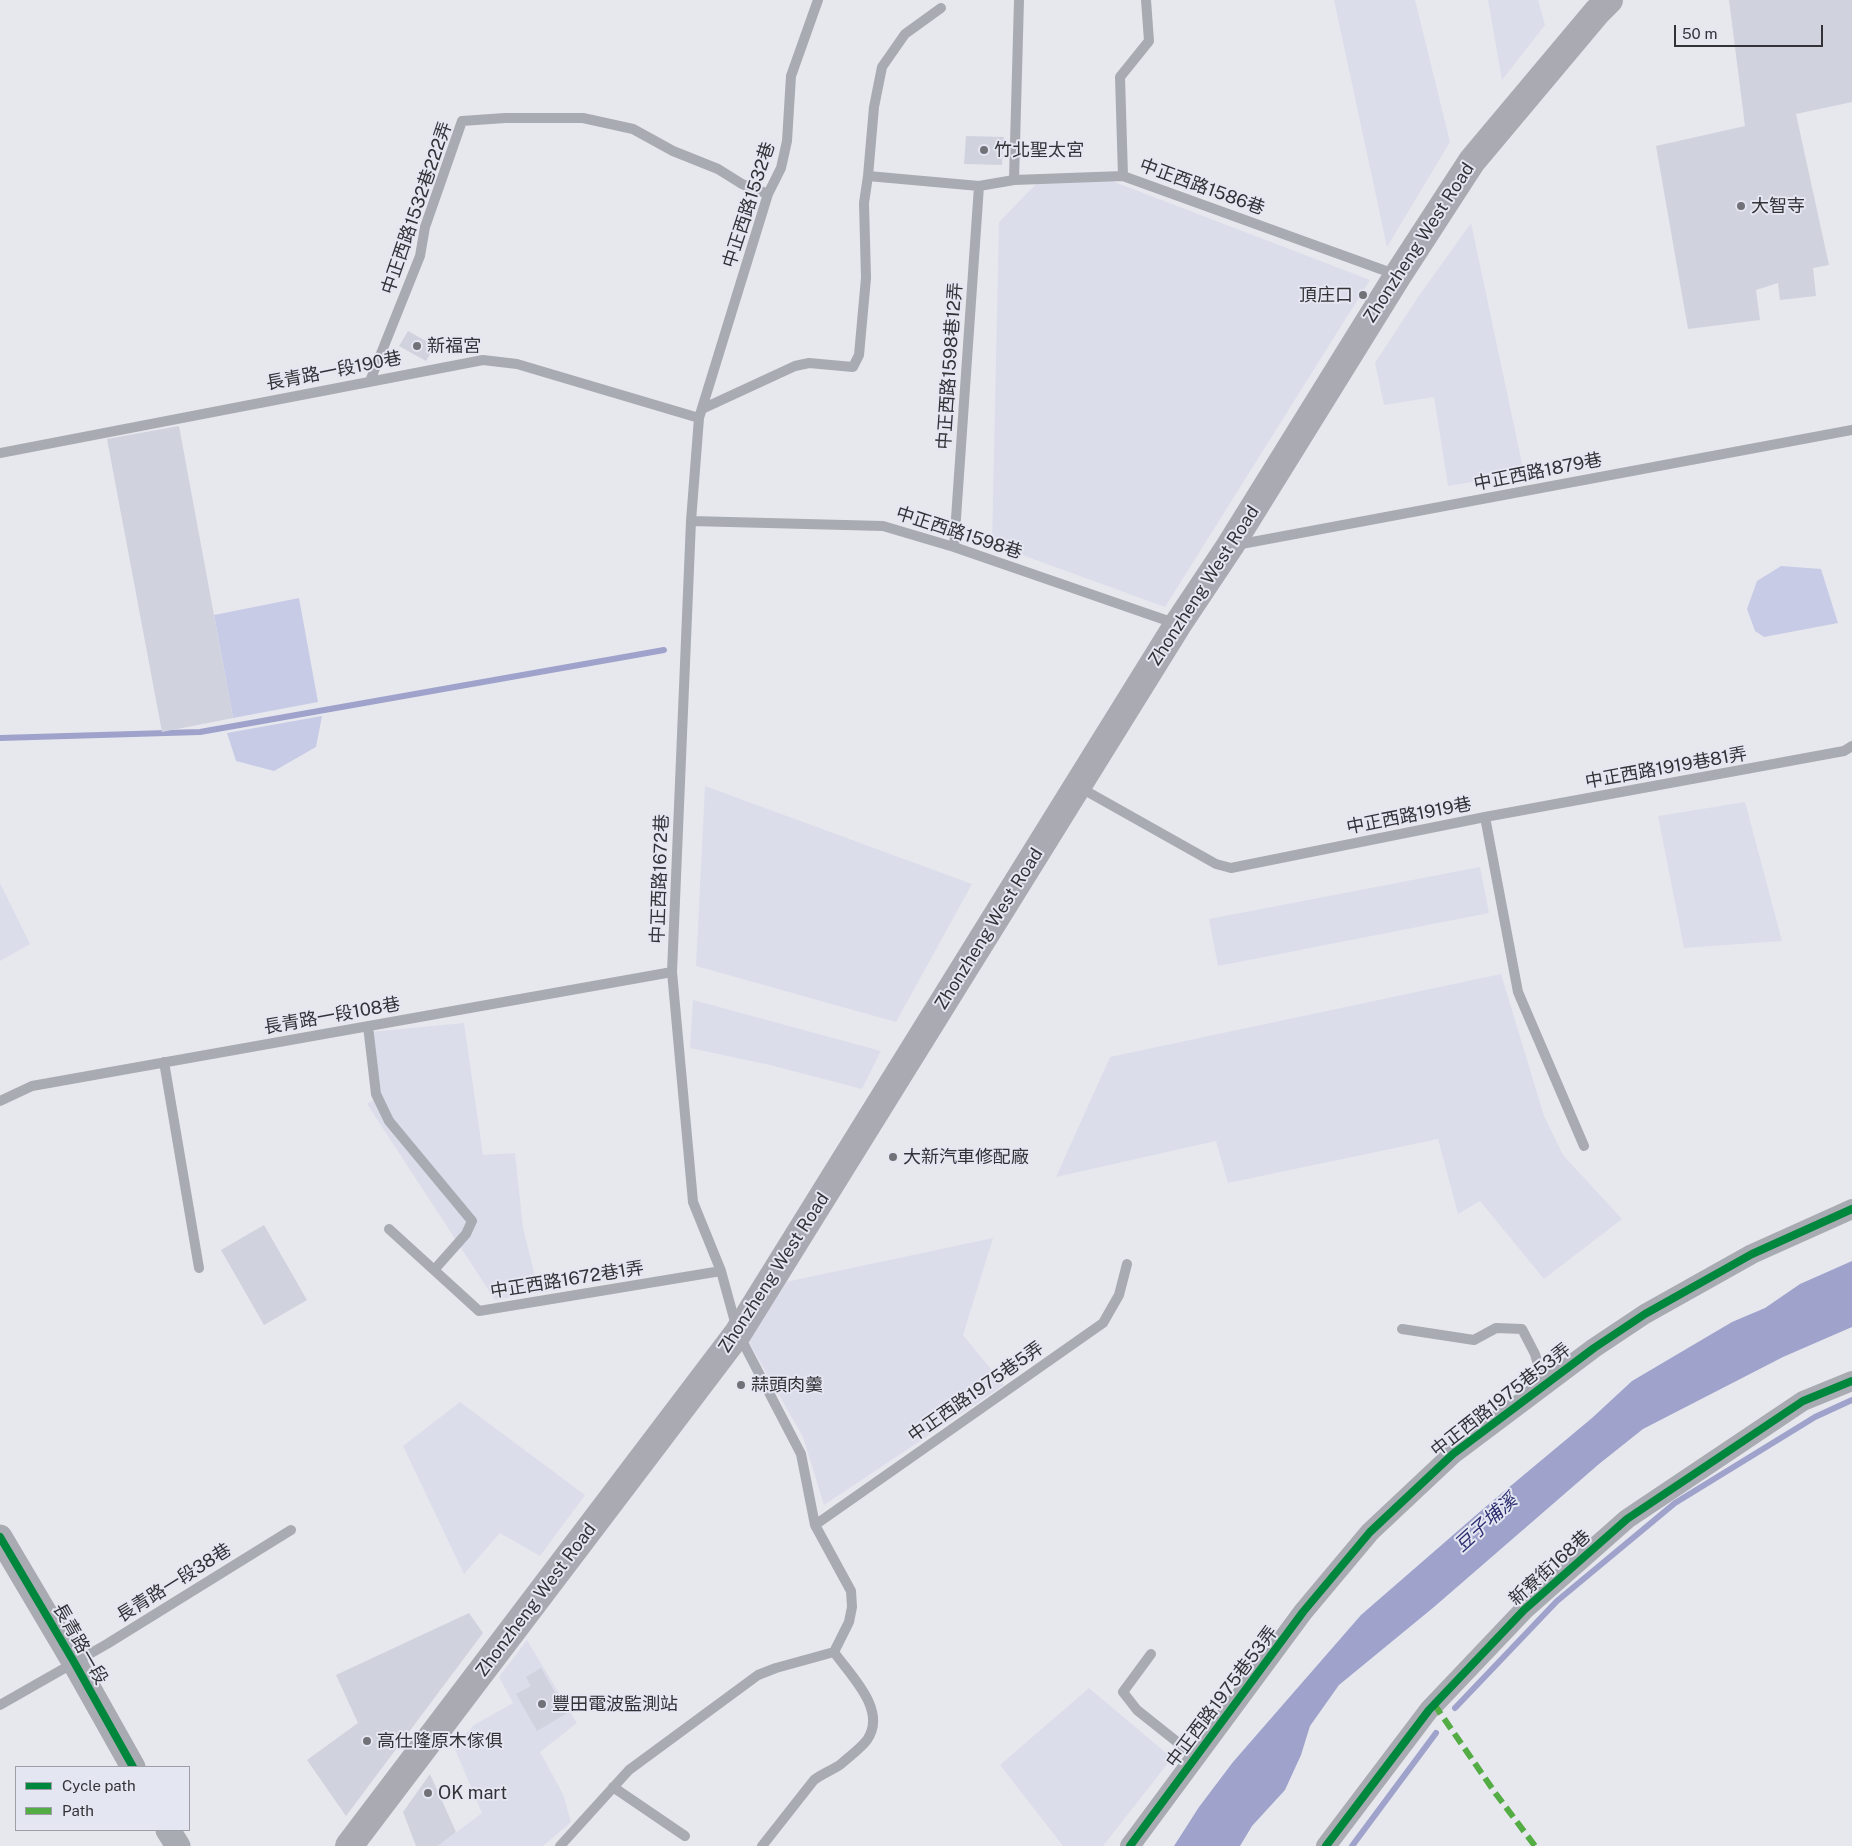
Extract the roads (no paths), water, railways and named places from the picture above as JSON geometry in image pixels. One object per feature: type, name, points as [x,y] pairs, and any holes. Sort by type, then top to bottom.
[{"type":"main road","name":"Zhonzheng West Road","points":[[348,1846],[738,1333],[1178,624],[1230,546],[1398,275],[1472,161],[1609,0]]},
{"type":"street","name":"中正西路1975巷53弄","points":[[1130,1846],[1303,1612],[1370,1532],[1453,1454],[1594,1348],[1645,1314],[1752,1254],[1852,1209]]},
{"type":"street","name":"新寮街168巷","points":[[1326,1846],[1429,1710],[1524,1610],[1627,1519],[1803,1402],[1852,1381]]},
{"type":"street","name":"長青路一段","points":[[0,1537],[132,1766]]},
{"type":"lane","name":"中正西路1532巷","points":[[700,413],[768,194],[781,168],[787,141],[791,76],[818,0]]},
{"type":"lane","points":[[1014,180],[1019,0]]},
{"type":"lane","points":[[1123,176],[1120,77],[1149,40],[1146,0]]},
{"type":"lane","points":[[700,413],[795,366],[809,363],[853,367],[858,355],[866,278],[864,204],[874,107],[882,67],[905,34],[940,8]]},
{"type":"lane","name":"中正西路1532巷222弄","points":[[370,381],[420,256],[425,227],[462,121],[505,118],[584,118],[633,129],[673,151],[718,169],[742,184],[768,194]]},
{"type":"lane","name":"中正西路1586巷","points":[[868,176],[979,186],[1014,180],[1123,176],[1398,275]]},
{"type":"lane","name":"中正西路1598巷12弄","points":[[954,547],[979,186]]},
{"type":"lane","name":"長青路一段190巷","points":[[0,453],[483,360],[517,364],[700,413]]},
{"type":"lane","name":"中正西路1672巷","points":[[700,413],[691,521],[672,972],[693,1202],[721,1271],[738,1333],[801,1454],[815,1525],[851,1591],[852,1607],[849,1622],[834,1652]]},
{"type":"lane","name":"中正西路1879巷","points":[[1230,546],[1852,430]]},
{"type":"lane","name":"中正西路1598巷","points":[[691,521],[884,526],[954,547],[1178,624]]},
{"type":"lane","name":"中正西路1919巷81弄","points":[[1485,817],[1844,752],[1852,746]]},
{"type":"lane","name":"中正西路1919巷","points":[[1078,786],[1216,864],[1231,868],[1485,817],[1518,992],[1584,1146]]},
{"type":"lane","name":"長青路一段108巷","points":[[0,1100],[32,1086],[672,972]]},
{"type":"lane","points":[[368,1026],[376,1094],[389,1121],[472,1221],[466,1234],[434,1270]]},
{"type":"lane","points":[[164,1062],[199,1268]]},
{"type":"lane","name":"中正西路1672巷1弄","points":[[389,1229],[479,1311],[721,1271]]},
{"type":"lane","name":"中正西路1975巷5弄","points":[[815,1525],[1103,1323],[1119,1295],[1127,1264]]},
{"type":"lane","points":[[1402,1329],[1474,1340],[1496,1328],[1522,1329],[1535,1354],[1544,1385]]},
{"type":"lane","name":"長青路一段38巷","points":[[0,1705],[291,1530]]},
{"type":"lane","points":[[560,1846],[629,1770],[758,1675],[834,1652],[870,1702],[874,1713],[867,1740],[839,1765],[824,1772],[814,1780],[762,1846]]},
{"type":"lane","points":[[1152,1654],[1123,1692],[1137,1710],[1196,1757]]},
{"type":"lane","points":[[613,1788],[685,1836]]},
{"type":"water","name":"豆子埔溪","points":[[1852,1261],[1852,1327],[1783,1357],[1643,1429],[1599,1464],[1434,1607],[1339,1685],[1310,1726],[1301,1755],[1285,1790],[1252,1826],[1240,1846],[1174,1846],[1199,1807],[1233,1762],[1361,1615],[1483,1509],[1592,1418],[1632,1381],[1732,1322],[1765,1308],[1800,1284]]},
{"type":"waterway","points":[[0,738],[200,732],[664,650]]},
{"type":"waterway","points":[[1455,1708],[1557,1601],[1675,1503],[1815,1417],[1852,1400]]},
{"type":"waterway","points":[[1352,1846],[1436,1733]]},
{"type":"place","name":"竹北聖太宮","points":[[984,150]]},
{"type":"place","name":"大智寺","points":[[1741,206]]},
{"type":"place","name":"頂庄口","points":[[1363,295]]},
{"type":"place","name":"新福宮","points":[[417,346]]},
{"type":"place","name":"大新汽車修配廠","points":[[893,1157]]},
{"type":"place","name":"蒜頭肉羹","points":[[741,1385]]},
{"type":"place","name":"豐田電波監測站","points":[[542,1704]]},
{"type":"place","name":"高仕隆原木傢俱","points":[[367,1741]]},
{"type":"place","name":"OK mart","points":[[428,1793]]}]
